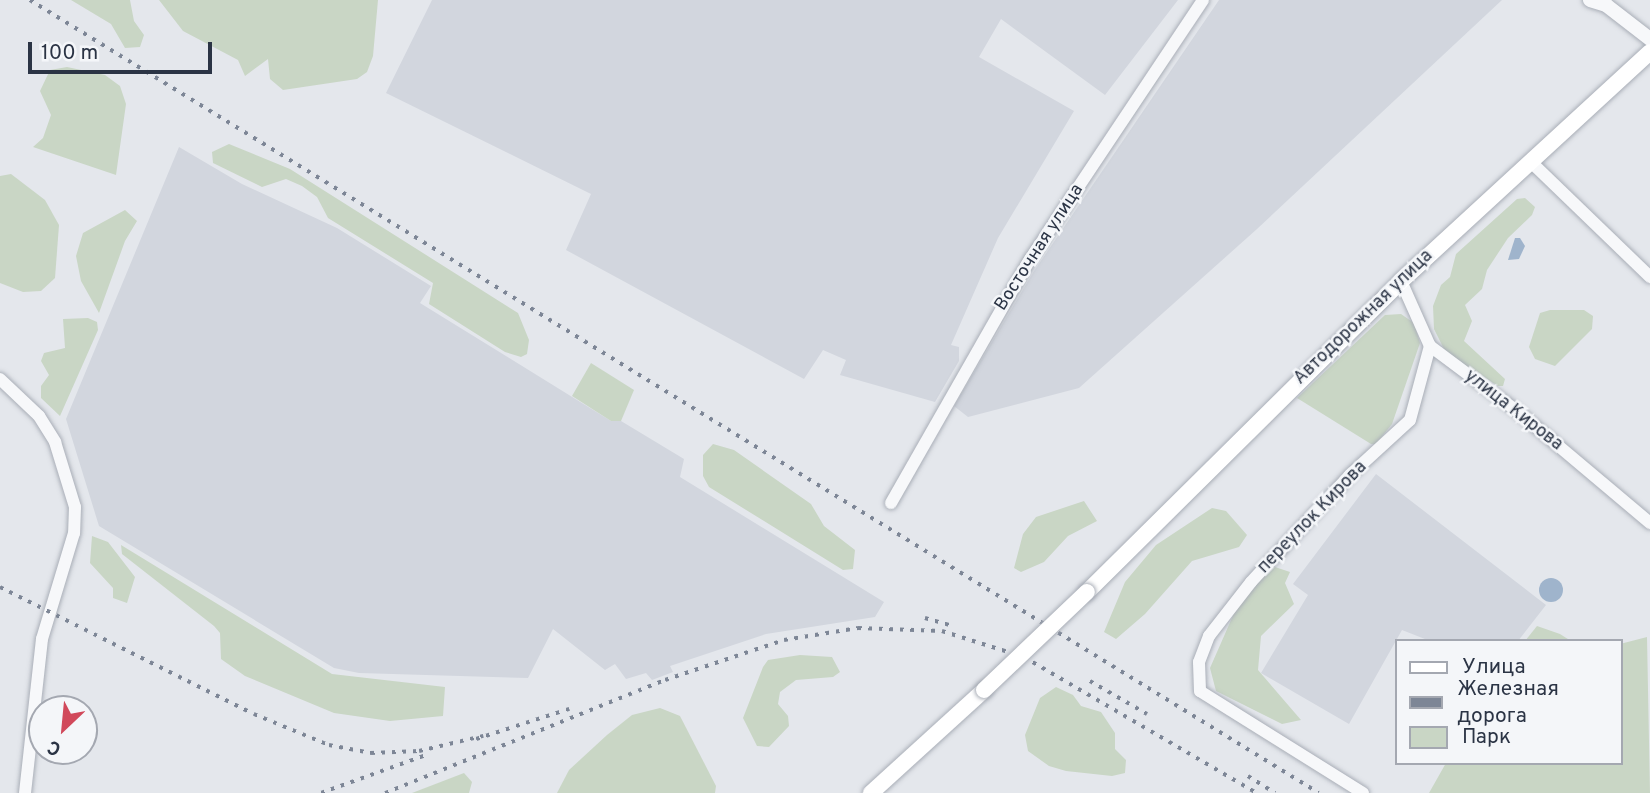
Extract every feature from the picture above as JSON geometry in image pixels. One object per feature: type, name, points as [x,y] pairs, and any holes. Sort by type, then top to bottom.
[{"type":"main road","name":"Автодорожная улица","points":[[871,793],[1087,592],[1401,281],[1650,52]]},
{"type":"street","name":"Восточная улица","points":[[891,503],[1031,258],[1203,0]]},
{"type":"street","points":[[1590,0],[1606,5],[1650,39]]},
{"type":"street","points":[[1530,161],[1650,277]]},
{"type":"street","name":"улица Кирова","points":[[1401,281],[1430,346],[1517,411],[1650,523]]},
{"type":"street","name":"переулок Кирова","points":[[1363,793],[1200,691],[1203,649],[1230,607],[1350,475],[1410,420],[1430,346]]},
{"type":"street","points":[[0,379],[31,407],[55,442],[75,507],[74,533],[42,639],[25,793]]},
{"type":"shaded area","points":[[432,0],[1178,0],[1105,95],[1001,19],[979,57],[1074,111],[998,238],[951,345],[959,347],[959,361],[935,402],[840,375],[846,360],[823,350],[804,379],[566,250],[591,194],[386,93]]},
{"type":"shaded area","points":[[1219,0],[1502,0],[1257,229],[1079,388],[968,417],[954,406],[1034,271]]},
{"type":"shaded area","points":[[179,147],[242,184],[337,228],[431,286],[420,303],[611,421],[621,421],[684,459],[680,477],[884,602],[875,617],[766,634],[670,666],[673,672],[652,680],[646,673],[626,679],[615,664],[605,670],[553,629],[528,678],[359,673],[334,668],[99,526],[66,419]]},
{"type":"shaded area","points":[[1376,474],[1546,605],[1520,639],[1425,639],[1402,630],[1397,639],[1394,639],[1394,644],[1349,724],[1261,673],[1308,595],[1293,584]]},
{"type":"green space","points":[[71,0],[130,0],[134,21],[144,35],[140,47],[125,48],[111,24]]},
{"type":"green space","points":[[159,0],[378,0],[373,56],[367,72],[357,79],[283,90],[270,79],[268,59],[245,76],[238,60],[183,31]]},
{"type":"green space","points":[[67,67],[105,75],[120,86],[126,104],[116,175],[33,147],[43,138],[51,115],[40,91],[50,70]]},
{"type":"green space","points":[[229,144],[290,169],[518,313],[529,340],[527,354],[521,357],[505,352],[429,304],[433,283],[328,218],[317,197],[302,186],[286,179],[262,187],[213,163],[212,152]]},
{"type":"green space","points":[[11,174],[45,200],[59,225],[55,278],[41,291],[23,292],[0,283],[0,176]]},
{"type":"green space","points":[[1525,198],[1535,207],[1532,215],[1508,238],[1487,270],[1482,289],[1465,305],[1472,321],[1464,341],[1505,379],[1503,386],[1498,386],[1446,353],[1434,329],[1433,306],[1441,285],[1450,277],[1456,254],[1517,199]]},
{"type":"green space","points":[[125,210],[137,221],[125,241],[99,313],[81,281],[76,256],[83,233]]},
{"type":"green space","points":[[1550,310],[1584,310],[1593,316],[1592,329],[1555,366],[1535,359],[1529,347],[1540,313]]},
{"type":"green space","points":[[1401,314],[1414,323],[1420,343],[1392,424],[1376,444],[1371,444],[1297,398],[1385,315]]},
{"type":"green space","points":[[88,318],[97,322],[98,330],[60,416],[41,398],[41,386],[49,375],[41,361],[44,353],[65,348],[63,319]]},
{"type":"green space","points":[[591,363],[634,390],[621,421],[611,421],[572,396]]},
{"type":"green space","points":[[713,444],[734,450],[811,504],[824,526],[855,550],[853,569],[843,570],[709,487],[703,476],[703,455]]},
{"type":"green space","points":[[1084,501],[1097,521],[1068,536],[1044,562],[1021,572],[1014,568],[1023,534],[1036,517]]},
{"type":"green space","points":[[1212,508],[1226,511],[1247,535],[1239,547],[1192,561],[1145,614],[1116,639],[1104,632],[1125,582],[1156,545]]},
{"type":"green space","points":[[92,536],[108,542],[135,577],[127,603],[113,598],[113,588],[90,563]]},
{"type":"green space","points":[[121,545],[332,674],[445,687],[443,716],[390,721],[334,713],[245,676],[221,659],[220,633],[214,626],[122,554]]},
{"type":"green space","points":[[1272,566],[1290,572],[1285,583],[1294,604],[1261,636],[1258,670],[1301,720],[1282,724],[1216,691],[1210,668],[1239,602]]},
{"type":"green space","points":[[1537,626],[1568,639],[1527,639]]},
{"type":"green space","points":[[1647,637],[1650,793],[1429,793],[1445,765],[1622,765],[1622,643]]},
{"type":"green space","points":[[800,655],[832,657],[840,672],[833,677],[796,680],[780,692],[778,704],[788,716],[789,726],[769,747],[757,746],[743,718],[763,667],[768,660]]},
{"type":"green space","points":[[1056,687],[1073,695],[1081,706],[1101,712],[1115,733],[1115,749],[1126,760],[1125,773],[1112,776],[1066,771],[1049,766],[1028,751],[1025,735],[1040,698]]},
{"type":"green space","points":[[660,708],[680,716],[716,786],[715,793],[557,793],[569,770],[607,735],[632,715]]},
{"type":"green space","points":[[464,773],[472,782],[469,793],[412,793]]},
{"type":"water","points":[[1515,238],[1520,238],[1525,246],[1519,259],[1508,260]]},
{"type":"water","points":[[1551,578],[1560,581],[1563,590],[1560,599],[1551,602],[1542,599],[1539,590],[1542,581]]},
{"type":"railway","points":[[30,0],[1319,793]]},
{"type":"railway","points":[[0,587],[254,714],[329,745],[371,753],[419,751],[483,736]]},
{"type":"railway","points":[[925,618],[950,625]]},
{"type":"railway","points":[[385,793],[665,680],[784,640],[858,628],[942,631],[1024,657],[1257,793]]},
{"type":"railway","points":[[1090,681],[1147,714]]},
{"type":"railway","points":[[476,739],[569,709]]},
{"type":"railway","points":[[321,793],[423,756]]},
{"type":"railway","points":[[1248,776],[1275,793]]}]
